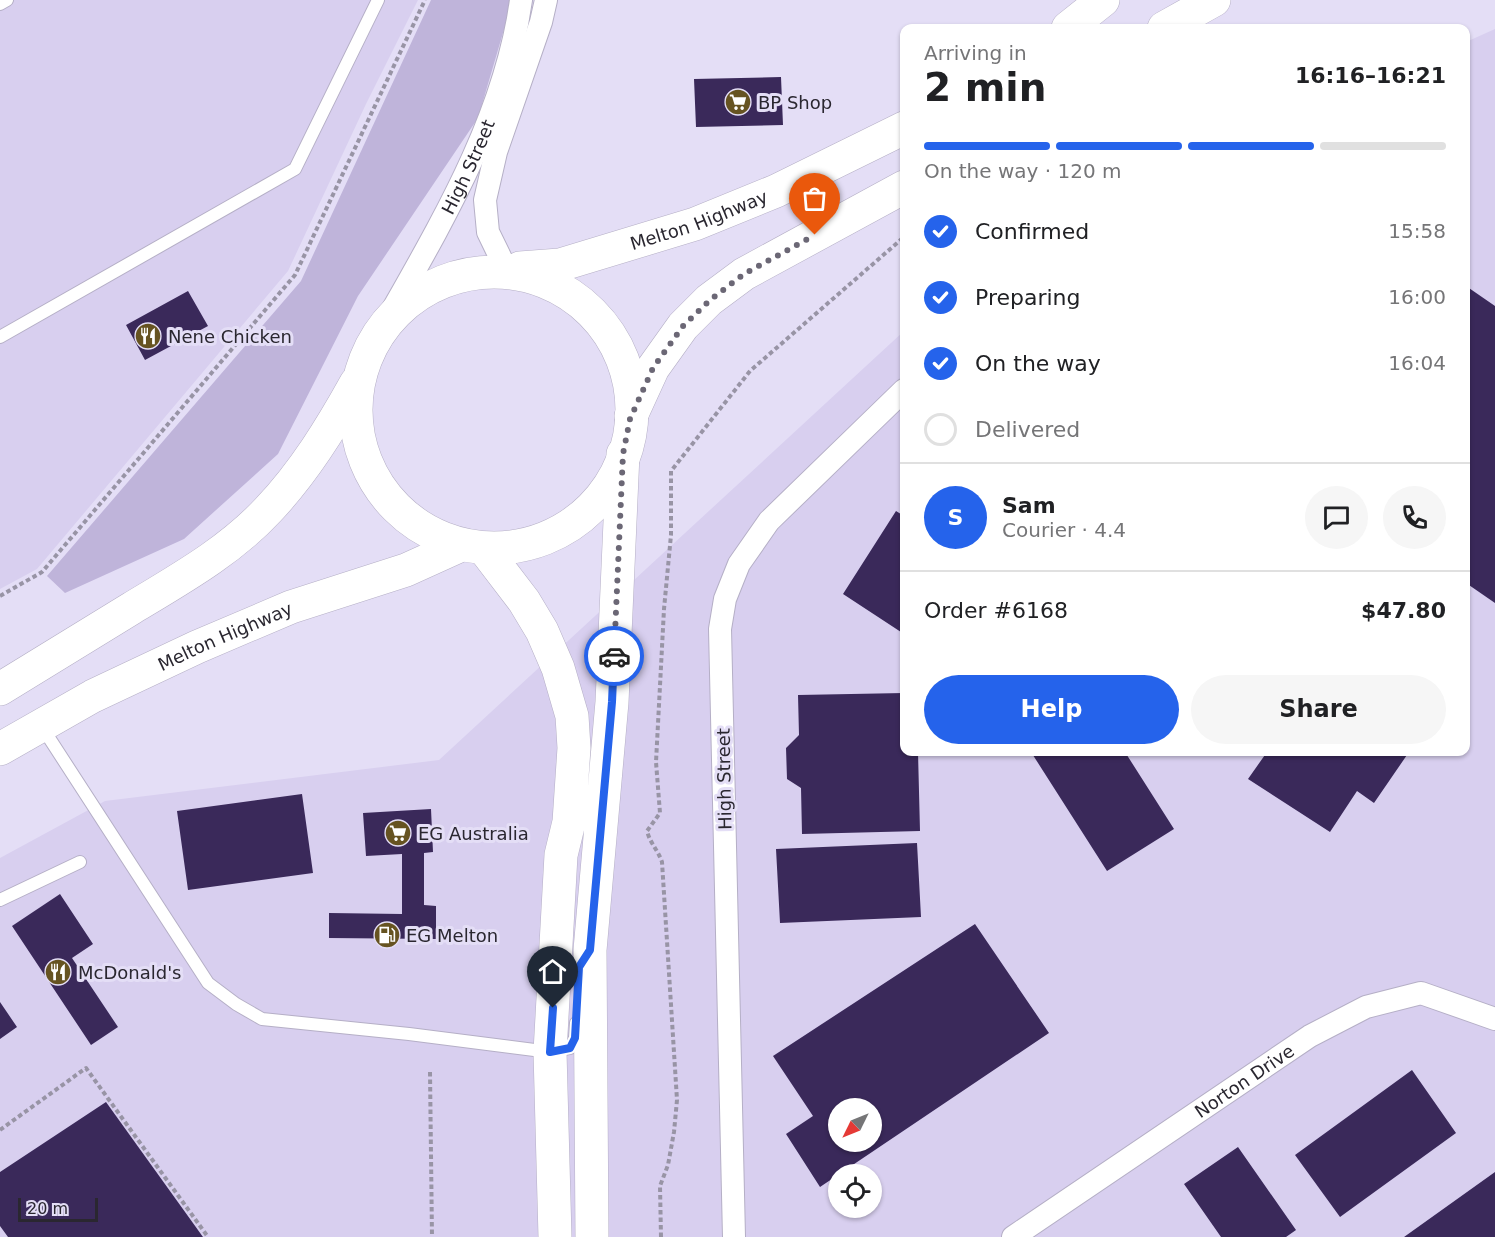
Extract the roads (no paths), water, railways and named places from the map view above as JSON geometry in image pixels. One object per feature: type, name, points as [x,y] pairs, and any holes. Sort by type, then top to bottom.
[{"type":"main road","points":[[1073,24],[1103,0]]},
{"type":"main road","points":[[1082,24],[1120,0]]},
{"type":"main road","points":[[1168,24],[1200,0]]},
{"type":"main road","points":[[1170,24],[1214,0]]},
{"type":"main road","name":"Melton Highway","points":[[6,681],[179,580],[228,547],[268,511],[297,476],[332,427],[359,377],[369,349],[385,323],[408,300],[436,282],[467,273],[560,265],[695,224],[776,191],[900,130]]},
{"type":"main road","name":"Melton Highway","points":[[0,749],[40,724],[93,696],[291,607],[472,548],[517,549],[558,538],[590,515],[610,491],[623,454],[630,419],[653,368],[683,326],[710,300],[744,274],[900,189]]},
{"type":"main road","name":"Melton Highway","points":[[511,269],[558,287],[590,310],[614,342],[628,379],[630,419]]},
{"type":"main road","name":"Melton Highway","points":[[359,377],[356,412],[361,447],[375,479],[397,506],[425,527],[472,548]]},
{"type":"main road","points":[[591,1222],[590,950],[612,702],[623,454]]},
{"type":"main road","points":[[472,548],[524,601],[542,631],[558,668],[572,716],[574,748],[569,822],[561,855],[550,1052],[555,1237]]},
{"type":"street","name":"High Street","points":[[385,323],[470,165],[508,66],[521,0]]},
{"type":"street","name":"High Street","points":[[511,269],[488,232],[485,200],[496,152],[541,22],[546,0]]},
{"type":"street","name":"High Street","points":[[734,1237],[720,629],[725,599],[739,564],[769,521],[900,394]]},
{"type":"street","name":"Norton Drive","points":[[1013,1237],[1310,1036],[1366,1007],[1421,993],[1495,1018]]},
{"type":"lane","points":[[0,4],[7,0]]},
{"type":"lane","points":[[0,337],[295,169],[378,0]]},
{"type":"lane","points":[[40,724],[208,983],[236,1004],[262,1019],[550,1052],[570,1048],[575,1038],[576,1014]]},
{"type":"lane","points":[[0,900],[80,862]]},
{"type":"lane","points":[[578,990],[579,967],[590,950]]},
{"type":"lane","points":[[591,1222],[605,1237]]},
{"type":"place","name":"BP Shop","points":[[738,102]]},
{"type":"place","name":"Nene Chicken","points":[[148,336]]},
{"type":"place","name":"EG Australia","points":[[398,833]]},
{"type":"place","name":"EG Melton","points":[[387,935]]},
{"type":"place","name":"McDonald's","points":[[58,972]]}]
